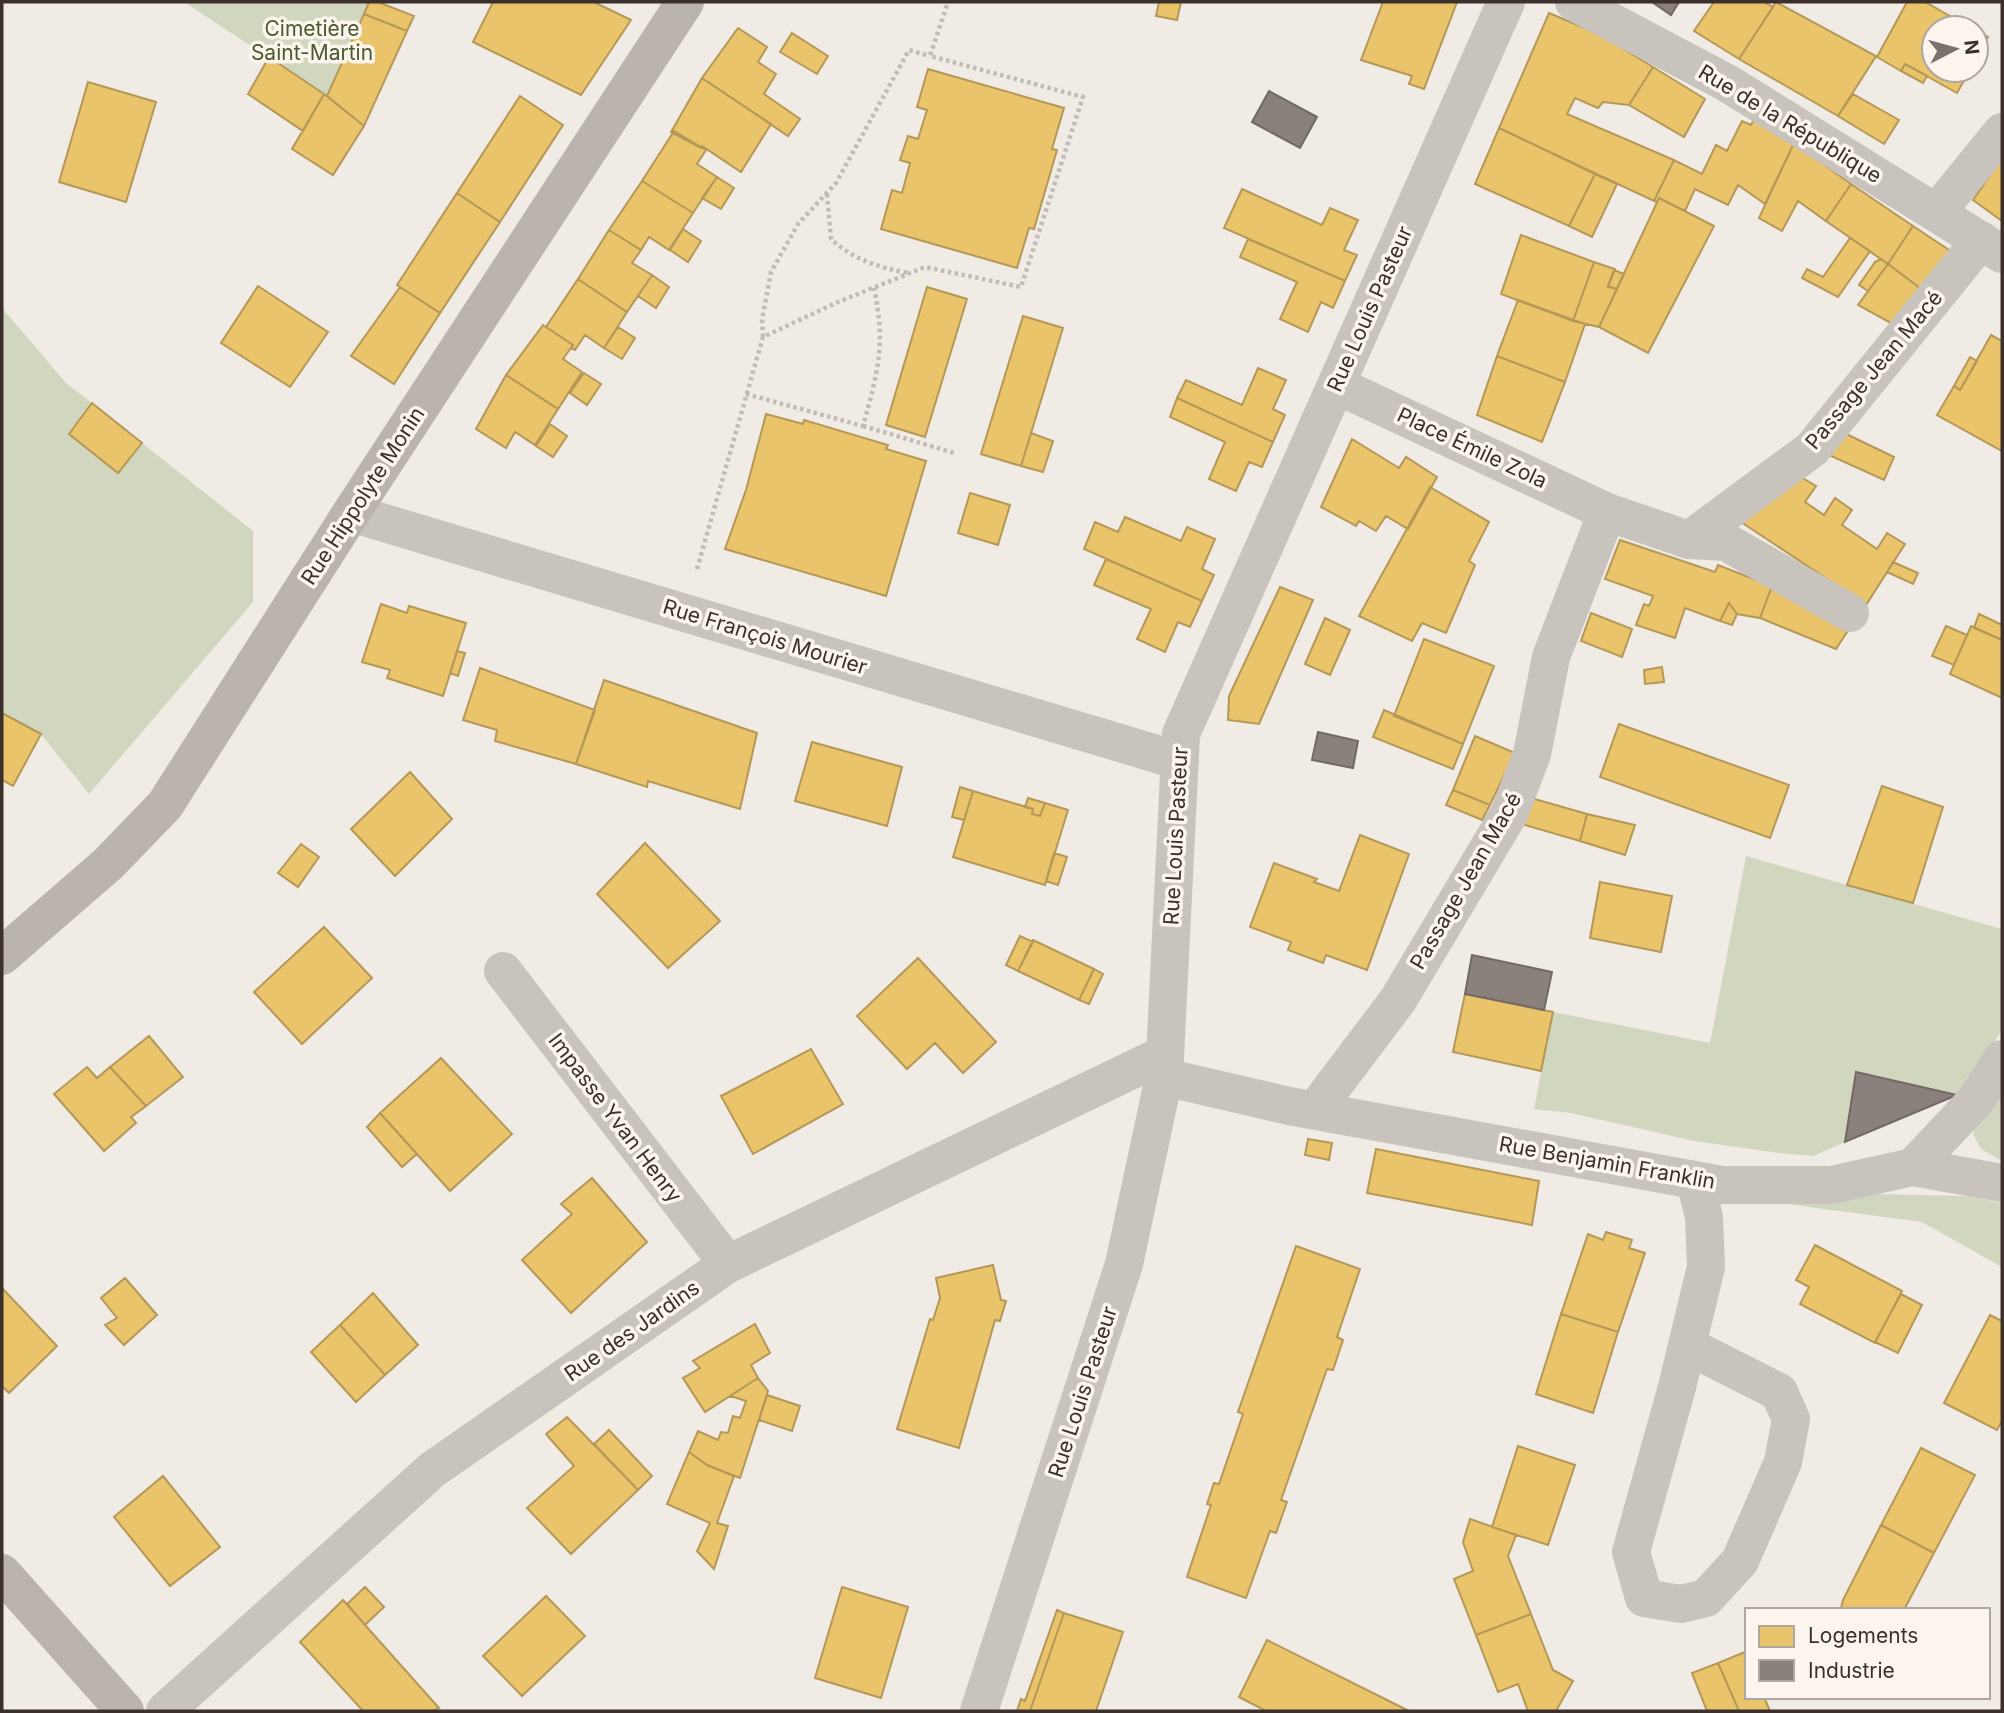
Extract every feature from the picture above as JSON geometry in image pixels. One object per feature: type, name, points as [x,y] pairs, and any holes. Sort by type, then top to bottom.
[{"type":"street","name":"Rue Hippolyte Monin","points":[[2,957],[108,864],[165,805],[351,513],[685,2]]},
{"type":"street","name":"Rue Louis Pasteur","points":[[979,1711],[1124,1264],[1165,1066],[1181,734],[1506,2]]},
{"type":"street","name":"Rue de la République","points":[[1574,2],[1727,83],[1992,247]]},
{"type":"street","points":[[1936,213],[2002,132]]},
{"type":"street","name":"Passage Jean Macé","points":[[1689,540],[1812,449],[1992,247]]},
{"type":"street","name":"Place Émile Zola","points":[[1336,385],[1607,512]]},
{"type":"street","points":[[1607,512],[1689,540],[1726,542],[1850,613]]},
{"type":"street","name":"Passage Jean Macé","points":[[1315,1110],[1398,1000],[1510,812],[1532,754],[1551,657],[1607,512]]},
{"type":"street","name":"Rue François Mourier","points":[[351,513],[1180,761]]},
{"type":"street","name":"Impasse Yvan Henry","points":[[503,971],[728,1264]]},
{"type":"street","points":[[1913,1167],[1976,1100],[2002,1059]]},
{"type":"street","name":"Rue Benjamin Franklin","points":[[1165,1066],[1315,1110],[1722,1185],[1831,1185],[1913,1167]]},
{"type":"street","name":"Rue des Jardins","points":[[165,1711],[432,1470],[728,1264],[1165,1066]]},
{"type":"street","points":[[1913,1167],[2002,1183]]},
{"type":"street","points":[[1688,1346],[1779,1392],[1791,1419],[1783,1462],[1740,1561],[1706,1598],[1681,1604],[1644,1598],[1630,1552],[1688,1346],[1706,1267],[1703,1217],[1695,1180]]},
{"type":"street","points":[[2,1573],[125,1711]]},
{"type":"path","points":[[930,56],[948,2]]},
{"type":"path","points":[[685,612],[763,337],[762,320],[771,272],[798,224],[835,183],[909,50],[1083,97],[1021,287],[925,267],[763,337]]},
{"type":"path","points":[[827,193],[831,239],[849,255],[877,267],[909,274]]},
{"type":"path","points":[[863,426],[881,360],[881,323],[874,288]]},
{"type":"path","points":[[746,394],[954,453]]},
{"type":"green space","name":"Cimetière Saint-Martin","points":[[184,2],[369,2],[327,96]]},
{"type":"green space","points":[[2,308],[67,384],[92,403],[69,434],[118,473],[142,443],[253,531],[253,602],[89,794],[41,734],[2,713]]},
{"type":"green space","points":[[1746,856],[2002,929],[2002,1029],[1983,1062],[1957,1095],[1856,1072],[1845,1142],[1813,1156],[1694,1141],[1571,1113],[1534,1109],[1553,1012],[1710,1043]]},
{"type":"green space","points":[[2002,1088],[2002,1161],[1981,1149],[1973,1134],[1976,1122]]},
{"type":"green space","points":[[1872,1194],[1965,1196],[2002,1203],[2002,1267],[1922,1222],[1779,1203]]},
{"type":"building: Logements","points":[[369,2],[378,2],[414,16],[407,31],[364,14]]},
{"type":"building: Logements","points":[[493,2],[594,2],[631,20],[581,95],[473,42]]},
{"type":"building: Logements","points":[[1159,2],[1181,2],[1177,20],[1156,16]]},
{"type":"building: Logements","points":[[1383,2],[1457,2],[1424,89],[1409,84],[1412,76],[1361,60]]},
{"type":"building: Logements","points":[[1714,2],[1764,2],[1773,7],[1739,59],[1694,31]]},
{"type":"building: Logements","points":[[1776,2],[1876,56],[1838,116],[1739,59]]},
{"type":"building: Logements","points":[[1907,2],[1925,2],[1946,14],[1920,14],[1920,72],[1905,64],[1901,71],[1877,57]]},
{"type":"building: Logements","points":[[1549,13],[1601,35],[1653,67],[1629,105],[1603,102],[1598,108],[1575,98],[1567,114],[1674,160],[1654,201],[1499,128]]},
{"type":"building: Logements","points":[[364,14],[407,31],[364,126],[327,96]]},
{"type":"building: Logements","points":[[738,28],[767,47],[758,62],[776,74],[764,94],[800,119],[788,136],[702,78]]},
{"type":"building: Logements","points":[[792,33],[828,56],[817,74],[780,52]]},
{"type":"building: Logements","points":[[269,57],[324,94],[303,131],[248,94]]},
{"type":"building: Logements","points":[[1905,64],[1920,72],[1920,81],[1901,71]]},
{"type":"building: Logements","points":[[1653,67],[1705,99],[1684,137],[1629,105]]},
{"type":"building: Logements","points":[[928,69],[1064,108],[1052,149],[1057,150],[1034,229],[1029,228],[1017,268],[881,229],[892,190],[902,193],[910,163],[900,160],[908,136],[918,139],[927,110],[917,107]]},
{"type":"building: Logements","points":[[702,78],[771,124],[741,172],[702,146],[701,148],[671,132]]},
{"type":"building: Logements","points":[[88,82],[156,102],[126,202],[59,182]]},
{"type":"building: Logements","points":[[1941,84],[1962,84],[1957,93]]},
{"type":"building: Logements","points":[[324,94],[364,126],[333,175],[292,149]]},
{"type":"building: Logements","points":[[1853,94],[1899,120],[1884,144],[1838,116]]},
{"type":"building: Logements","points":[[520,96],[563,125],[500,222],[457,193]]},
{"type":"building: Logements","points":[[1754,119],[1794,143],[1765,204],[1738,185],[1728,205],[1695,189],[1685,211],[1659,198],[1657,202],[1654,201],[1674,160],[1702,174],[1716,145],[1727,151],[1742,121],[1751,125]]},
{"type":"building: Logements","points":[[1499,128],[1595,174],[1569,226],[1475,184]]},
{"type":"building: Logements","points":[[674,131],[706,150],[697,164],[717,177],[693,213],[642,181]]},
{"type":"building: Logements","points":[[1794,143],[1851,184],[1826,221],[1798,201],[1782,231],[1759,218]]},
{"type":"building: Logements","points":[[2002,158],[2002,221],[1973,200]]},
{"type":"building: Logements","points":[[1595,174],[1617,184],[1592,237],[1569,226]]},
{"type":"building: Logements","points":[[717,177],[734,188],[721,209],[702,198]]},
{"type":"building: Logements","points":[[642,181],[693,213],[669,250],[649,237],[641,250],[609,230]]},
{"type":"building: Logements","points":[[1851,184],[1913,226],[1888,264],[1826,221]]},
{"type":"building: Logements","points":[[1242,189],[1322,225],[1330,208],[1358,220],[1344,250],[1357,255],[1345,281],[1224,228]]},
{"type":"building: Logements","points":[[457,193],[500,222],[440,313],[397,285]]},
{"type":"building: Logements","points":[[1659,198],[1714,226],[1648,353],[1599,327]]},
{"type":"building: Logements","points":[[1913,226],[1952,252],[1924,291],[1888,264]]},
{"type":"building: Logements","points":[[683,229],[701,241],[688,262],[670,250]]},
{"type":"building: Logements","points":[[609,230],[641,250],[632,263],[652,275],[627,312],[578,279]]},
{"type":"building: Logements","points":[[1521,235],[1594,262],[1573,321],[1501,294]]},
{"type":"building: Logements","points":[[1850,238],[1870,251],[1838,297],[1802,278],[1807,269],[1823,277]]},
{"type":"building: Logements","points":[[1248,239],[1345,281],[1333,308],[1321,302],[1308,332],[1280,319],[1297,282],[1240,257]]},
{"type":"building: Logements","points":[[1881,259],[1888,264],[1868,291],[1859,285],[1875,262]]},
{"type":"building: Logements","points":[[1594,262],[1615,269],[1608,287],[1617,289],[1599,327],[1573,321]]},
{"type":"building: Logements","points":[[1888,264],[1924,291],[1898,327],[1858,305]]},
{"type":"building: Logements","points":[[1614,270],[1624,274],[1617,289],[1608,286]]},
{"type":"building: Logements","points":[[652,275],[669,287],[656,308],[638,296]]},
{"type":"building: Logements","points":[[578,279],[627,312],[604,348],[585,335],[575,350],[571,348],[573,345],[546,327]]},
{"type":"building: Logements","points":[[258,286],[328,332],[290,387],[221,343]]},
{"type":"building: Logements","points":[[400,287],[440,313],[394,384],[351,356]]},
{"type":"building: Logements","points":[[927,287],[967,299],[925,437],[886,425]]},
{"type":"building: Logements","points":[[1518,300],[1585,324],[1565,382],[1497,356]]},
{"type":"building: Logements","points":[[1023,316],[1063,328],[1021,466],[981,454]]},
{"type":"building: Logements","points":[[543,325],[573,345],[563,359],[582,372],[558,409],[506,375]]},
{"type":"building: Logements","points":[[618,327],[635,338],[622,359],[604,348]]},
{"type":"building: Logements","points":[[1991,335],[2002,341],[2002,451],[1937,415],[1954,386],[1960,390]]},
{"type":"building: Logements","points":[[1497,356],[1565,382],[1542,442],[1477,415]]},
{"type":"building: Logements","points":[[1970,357],[1977,361],[1960,390],[1954,386]]},
{"type":"building: Logements","points":[[1258,368],[1286,380],[1273,409],[1285,415],[1273,442],[1177,398],[1186,380],[1242,405]]},
{"type":"building: Logements","points":[[584,373],[601,384],[587,405],[570,393]]},
{"type":"building: Logements","points":[[506,375],[558,409],[535,445],[515,432],[506,448],[476,429]]},
{"type":"building: Logements","points":[[1177,398],[1273,442],[1262,467],[1249,462],[1236,491],[1209,479],[1225,442],[1170,417]]},
{"type":"building: Logements","points":[[92,403],[142,443],[118,473],[69,434]]},
{"type":"building: Logements","points":[[766,414],[803,424],[804,420],[888,445],[886,449],[926,461],[886,596],[725,549],[746,490]]},
{"type":"building: Logements","points":[[550,424],[567,436],[553,457],[536,446]]},
{"type":"building: Logements","points":[[1838,430],[1894,457],[1884,480],[1820,451]]},
{"type":"building: Logements","points":[[1031,433],[1053,441],[1043,472],[1021,466]]},
{"type":"building: Logements","points":[[1352,439],[1399,468],[1406,457],[1437,477],[1408,529],[1386,516],[1376,531],[1359,521],[1356,526],[1321,507]]},
{"type":"building: Logements","points":[[1796,474],[1816,486],[1805,502],[1824,515],[1835,498],[1852,510],[1842,525],[1877,549],[1887,533],[1905,544],[1866,605],[1735,518]]},
{"type":"building: Logements","points":[[1430,487],[1489,522],[1469,561],[1475,565],[1446,633],[1422,623],[1412,641],[1359,616]]},
{"type":"building: Logements","points":[[970,493],[1010,505],[998,545],[958,533]]},
{"type":"building: Logements","points":[[1125,517],[1181,541],[1187,527],[1215,539],[1202,569],[1214,575],[1202,601],[1084,549],[1095,522],[1118,532]]},
{"type":"building: Logements","points":[[1620,540],[1715,572],[1718,565],[1772,586],[1760,618],[1737,614],[1729,603],[1720,621],[1685,608],[1675,638],[1636,625],[1644,604],[1649,606],[1653,596],[1605,579]]},
{"type":"building: Logements","points":[[1106,559],[1202,601],[1190,627],[1178,622],[1165,652],[1137,639],[1151,609],[1094,585]]},
{"type":"building: Logements","points":[[1893,562],[1918,573],[1913,584],[1887,572]]},
{"type":"building: Logements","points":[[1772,586],[1849,629],[1836,649],[1760,618]]},
{"type":"building: Logements","points":[[1280,587],[1313,600],[1259,724],[1228,720],[1229,696]]},
{"type":"building: Logements","points":[[1729,603],[1737,614],[1732,625],[1720,621]]},
{"type":"building: Logements","points":[[381,604],[407,613],[409,606],[466,623],[443,696],[387,678],[390,670],[362,662]]},
{"type":"building: Logements","points":[[1591,613],[1632,629],[1622,657],[1581,641]]},
{"type":"building: Logements","points":[[1979,614],[2002,625],[2002,640],[1974,628]]},
{"type":"building: Logements","points":[[1325,618],[1350,630],[1330,675],[1305,664]]},
{"type":"building: Logements","points":[[1946,626],[1967,635],[1954,665],[1932,656]]},
{"type":"building: Logements","points":[[1971,626],[2002,640],[2002,698],[1950,674]]},
{"type":"building: Logements","points":[[1424,639],[1494,666],[1463,744],[1394,716]]},
{"type":"building: Logements","points":[[457,651],[465,653],[458,676],[450,673]]},
{"type":"building: Logements","points":[[1662,667],[1664,682],[1645,684],[1644,670]]},
{"type":"building: Logements","points":[[480,668],[595,710],[576,764],[495,741],[497,730],[463,720]]},
{"type":"building: Logements","points":[[604,680],[757,733],[740,809],[648,781],[647,787],[576,764]]},
{"type":"building: Logements","points":[[1384,710],[1463,744],[1453,769],[1373,737]]},
{"type":"building: Logements","points":[[2,713],[41,734],[13,786],[2,780]]},
{"type":"building: Logements","points":[[1619,724],[1789,785],[1770,838],[1600,777]]},
{"type":"building: Logements","points":[[1475,736],[1515,753],[1490,805],[1453,790]]},
{"type":"building: Logements","points":[[812,742],[902,767],[887,826],[795,801]]},
{"type":"building: Logements","points":[[410,772],[452,819],[395,876],[351,829]]},
{"type":"building: Logements","points":[[1882,786],[1943,807],[1913,903],[1847,885]]},
{"type":"building: Logements","points":[[960,787],[973,791],[964,820],[952,817]]},
{"type":"building: Logements","points":[[1453,790],[1490,805],[1482,820],[1446,805]]},
{"type":"building: Logements","points":[[973,791],[1033,809],[1032,814],[1040,816],[1045,803],[1068,810],[1045,885],[953,857]]},
{"type":"building: Logements","points":[[1524,796],[1587,814],[1580,841],[1511,821]]},
{"type":"building: Logements","points":[[1028,798],[1045,803],[1040,816],[1032,814],[1033,809],[1025,807]]},
{"type":"building: Logements","points":[[1587,814],[1635,825],[1625,855],[1580,841]]},
{"type":"building: Logements","points":[[1360,835],[1409,854],[1367,970],[1326,955],[1323,963],[1288,950],[1291,942],[1250,927],[1274,863],[1317,879],[1314,882],[1339,891]]},
{"type":"building: Logements","points":[[645,843],[720,921],[668,968],[597,894]]},
{"type":"building: Logements","points":[[301,844],[319,857],[298,887],[278,873]]},
{"type":"building: Logements","points":[[1054,853],[1067,857],[1058,885],[1046,881]]},
{"type":"building: Logements","points":[[1600,882],[1672,896],[1661,952],[1590,938]]},
{"type":"building: Logements","points":[[324,927],[372,978],[302,1044],[254,992]]},
{"type":"building: Logements","points":[[1020,936],[1033,942],[1018,971],[1006,965]]},
{"type":"building: Logements","points":[[1033,940],[1094,969],[1079,1000],[1018,971]]},
{"type":"building: Logements","points":[[918,958],[996,1042],[963,1073],[935,1043],[907,1069],[857,1016]]},
{"type":"building: Logements","points":[[1094,969],[1103,974],[1089,1004],[1079,1000]]},
{"type":"building: Logements","points":[[1465,994],[1553,1012],[1541,1071],[1453,1052]]},
{"type":"building: Logements","points":[[149,1036],[183,1077],[146,1106],[110,1067]]},
{"type":"building: Logements","points":[[811,1049],[843,1104],[753,1154],[721,1096]]},
{"type":"building: Logements","points":[[441,1058],[512,1134],[450,1191],[380,1113]]},
{"type":"building: Logements","points":[[87,1067],[97,1078],[110,1067],[146,1106],[131,1117],[136,1123],[104,1151],[54,1094]]},
{"type":"building: Logements","points":[[380,1113],[417,1154],[402,1167],[367,1127]]},
{"type":"building: Logements","points":[[1308,1139],[1332,1143],[1329,1160],[1305,1155]]},
{"type":"building: Logements","points":[[1376,1149],[1539,1181],[1532,1225],[1367,1193]]},
{"type":"building: Logements","points":[[592,1178],[647,1242],[571,1313],[522,1260],[572,1214],[561,1204]]},
{"type":"building: Logements","points":[[1606,1232],[1632,1240],[1629,1248],[1645,1253],[1618,1332],[1561,1314],[1588,1234],[1603,1240]]},
{"type":"building: Logements","points":[[1815,1245],[1902,1291],[1875,1343],[1800,1304],[1809,1287],[1796,1280]]},
{"type":"building: Logements","points":[[1296,1246],[1360,1269],[1337,1337],[1343,1340],[1333,1370],[1327,1369],[1281,1500],[1287,1502],[1276,1533],[1270,1531],[1246,1598],[1187,1577],[1211,1505],[1207,1504],[1214,1483],[1219,1484],[1243,1414],[1238,1412]]},
{"type":"building: Logements","points":[[993,1265],[1001,1300],[1006,1301],[1000,1321],[995,1320],[959,1448],[897,1429],[930,1319],[933,1320],[940,1298],[936,1278]]},
{"type":"building: Logements","points":[[125,1278],[157,1315],[124,1345],[105,1325],[117,1318],[101,1298]]},
{"type":"building: Logements","points":[[2,1288],[57,1346],[9,1393],[2,1386]]},
{"type":"building: Logements","points":[[373,1293],[418,1345],[385,1375],[340,1325]]},
{"type":"building: Logements","points":[[1901,1294],[1922,1305],[1898,1353],[1875,1342]]},
{"type":"building: Logements","points":[[1561,1314],[1618,1332],[1593,1413],[1536,1394]]},
{"type":"building: Logements","points":[[1990,1315],[2002,1321],[2002,1421],[1997,1430],[1944,1403]]},
{"type":"building: Logements","points":[[755,1324],[770,1353],[751,1365],[758,1378],[705,1412],[683,1378],[700,1368],[693,1361]]},
{"type":"building: Logements","points":[[340,1325],[385,1375],[356,1402],[311,1352]]},
{"type":"building: Logements","points":[[758,1378],[768,1391],[740,1478],[707,1465],[689,1452],[698,1431],[718,1440],[721,1432],[728,1433],[733,1416],[740,1418],[746,1401],[730,1396]]},
{"type":"building: Logements","points":[[767,1395],[800,1406],[792,1431],[759,1420]]},
{"type":"building: Logements","points":[[567,1417],[638,1490],[571,1554],[527,1508],[574,1466],[546,1434]]},
{"type":"building: Logements","points":[[609,1430],[652,1476],[638,1490],[594,1444]]},
{"type":"building: Logements","points":[[1518,1446],[1575,1465],[1548,1545],[1492,1527]]},
{"type":"building: Logements","points":[[1921,1448],[1975,1475],[1934,1553],[1881,1525]]},
{"type":"building: Logements","points":[[689,1452],[707,1465],[734,1476],[717,1523],[728,1526],[714,1569],[697,1551],[710,1523],[667,1504]]},
{"type":"building: Logements","points":[[163,1476],[220,1547],[170,1586],[114,1517]]},
{"type":"building: Logements","points":[[1470,1519],[1516,1535],[1508,1556],[1531,1614],[1476,1635],[1454,1579],[1473,1571],[1463,1542]]},
{"type":"building: Logements","points":[[1881,1525],[1934,1553],[1905,1608],[1841,1608]]},
{"type":"building: Logements","points":[[365,1587],[384,1607],[365,1625],[347,1604]]},
{"type":"building: Logements","points":[[842,1587],[908,1607],[881,1698],[815,1678]]},
{"type":"building: Logements","points":[[546,1596],[585,1636],[522,1696],[483,1656]]},
{"type":"building: Logements","points":[[343,1600],[439,1708],[433,1711],[363,1711],[300,1642]]},
{"type":"building: Logements","points":[[1057,1610],[1064,1613],[1030,1711],[1017,1711],[1021,1699],[1025,1701]]},
{"type":"building: Logements","points":[[1064,1613],[1123,1632],[1096,1711],[1030,1711]]},
{"type":"building: Logements","points":[[1531,1614],[1553,1670],[1573,1681],[1556,1711],[1528,1711],[1518,1684],[1498,1692],[1476,1635]]},
{"type":"building: Logements","points":[[1267,1640],[1409,1711],[1266,1711],[1239,1697]]},
{"type":"building: Logements","points":[[1745,1652],[1745,1699],[1765,1699],[1770,1711],[1739,1711],[1718,1663]]},
{"type":"building: Logements","points":[[1718,1663],[1739,1711],[1707,1711],[1692,1673]]},
{"type":"building: Industrie","points":[[1652,2],[1679,2],[1671,15]]},
{"type":"building: Industrie","points":[[1269,91],[1317,117],[1300,148],[1252,122]]},
{"type":"building: Industrie","points":[[1318,732],[1358,741],[1353,768],[1312,760]]},
{"type":"building: Industrie","points":[[1472,955],[1552,972],[1544,1010],[1465,994]]},
{"type":"building: Industrie","points":[[1856,1072],[1957,1095],[1845,1142]]}]
